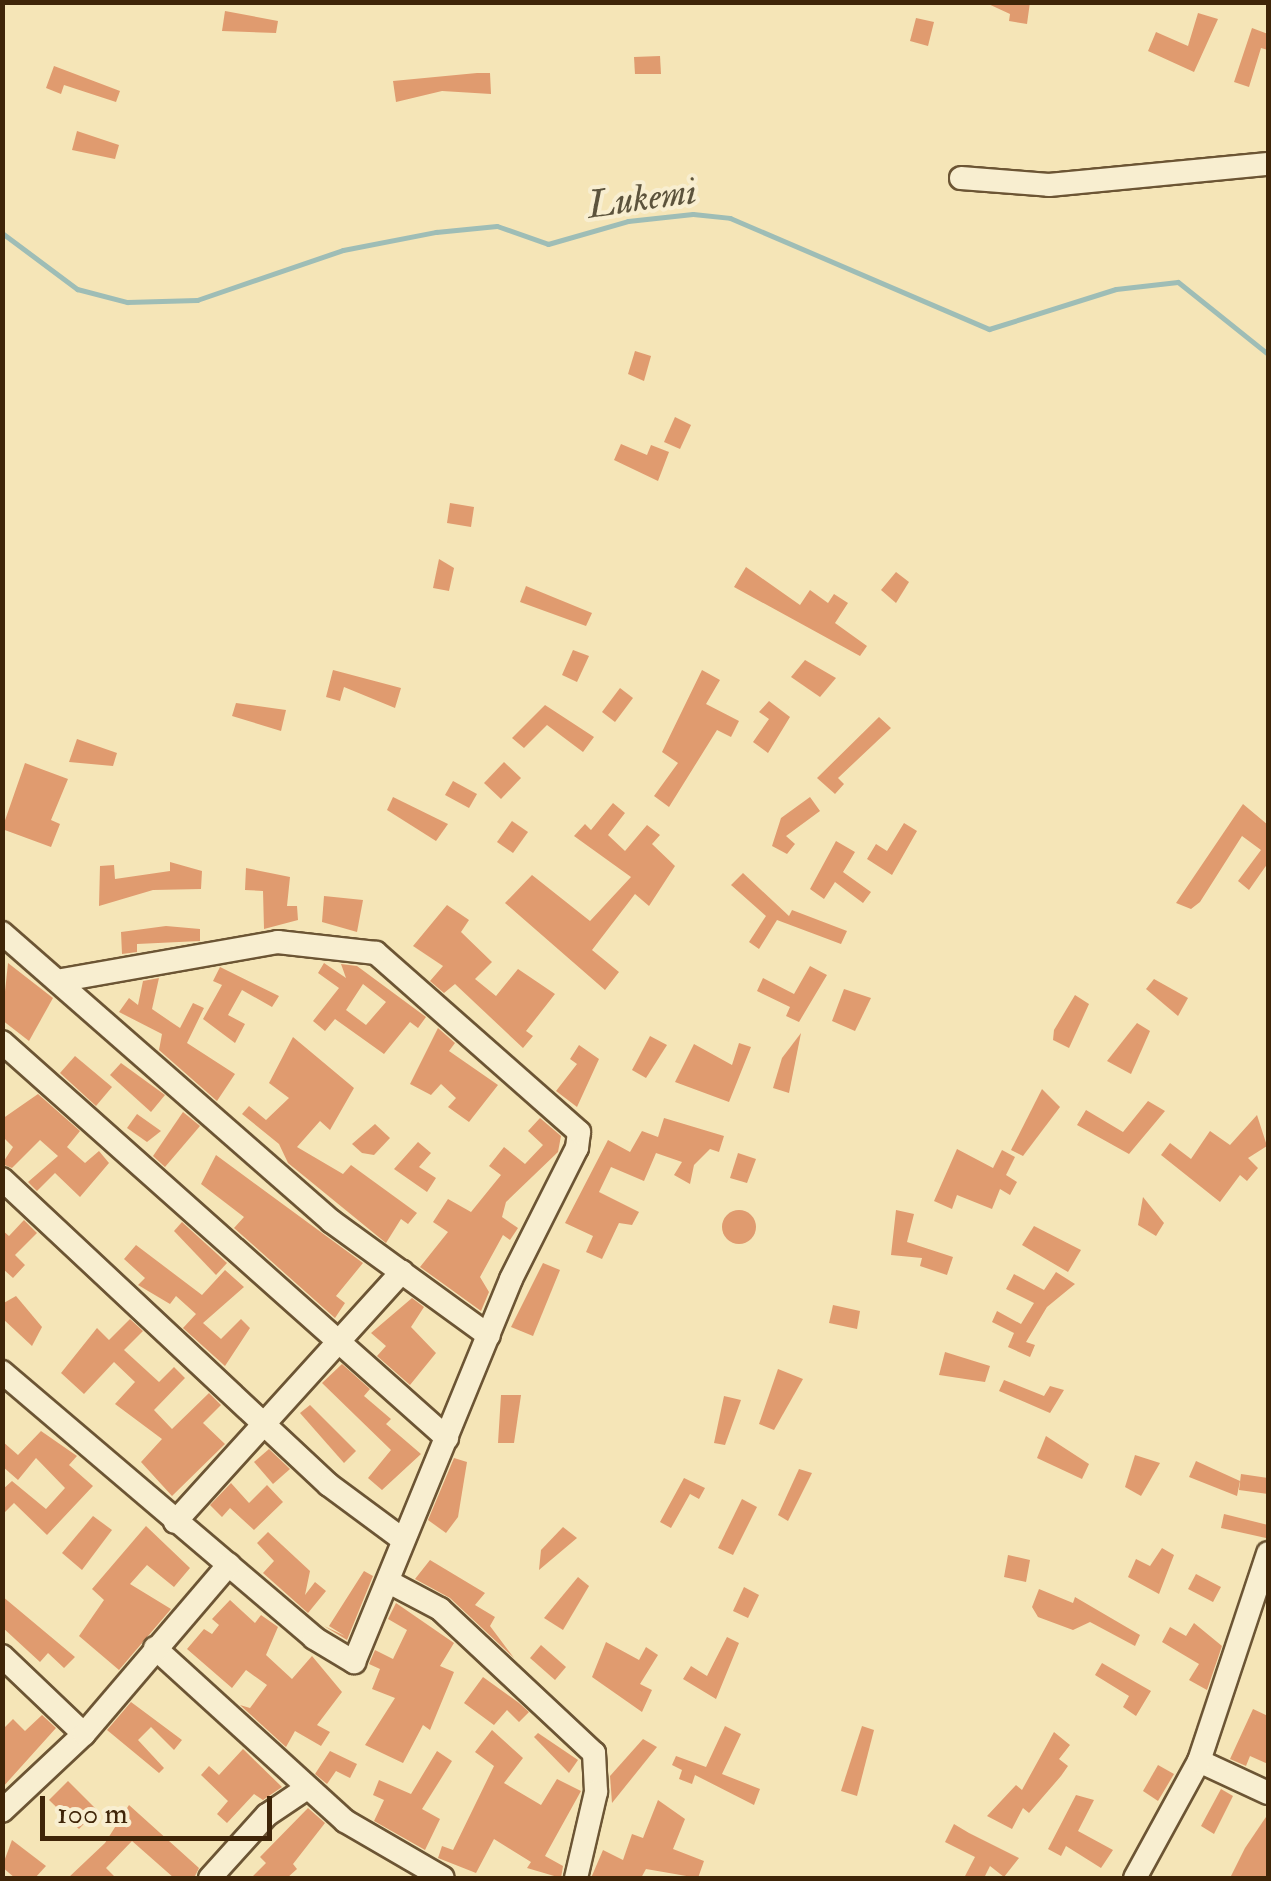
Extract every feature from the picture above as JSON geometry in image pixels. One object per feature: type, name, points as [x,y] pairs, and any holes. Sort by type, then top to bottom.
[{"type":"street","points":[[961,178],[1050,185],[1268,164]]},
{"type":"street","points":[[2,932],[63,980],[332,1220],[489,1336]]},
{"type":"street","points":[[2,1372],[175,1522],[354,1662],[389,1582],[402,1538],[579,1132],[462,1036],[408,974],[376,954],[278,942],[63,980]]},
{"type":"street","points":[[2,1042],[446,1438]]},
{"type":"street","points":[[2,1179],[329,1485],[402,1538]]},
{"type":"street","points":[[175,1522],[268,1425],[402,1272]]},
{"type":"street","points":[[1135,1878],[1199,1761],[1268,1553]]},
{"type":"street","points":[[2,1811],[84,1734],[229,1564]]},
{"type":"street","points":[[389,1582],[440,1609],[594,1753],[596,1792],[576,1878]]},
{"type":"street","points":[[156,1648],[346,1822],[444,1878]]},
{"type":"street","points":[[2,1656],[84,1734]]},
{"type":"street","points":[[1199,1761],[1268,1793]]},
{"type":"street","points":[[210,1878],[268,1815],[307,1788]]},
{"type":"building","points":[[984,2],[1030,2],[1027,24],[1009,21],[1010,14]]},
{"type":"building","points":[[225,11],[278,21],[276,33],[222,31]]},
{"type":"building","points":[[1198,13],[1218,19],[1194,72],[1148,51],[1156,32],[1188,46]]},
{"type":"building","points":[[916,18],[934,22],[928,46],[910,41]]},
{"type":"building","points":[[1252,28],[1268,34],[1268,50],[1261,48],[1249,87],[1234,82]]},
{"type":"building","points":[[660,56],[661,74],[635,74],[634,57]]},
{"type":"building","points":[[54,66],[120,91],[116,102],[64,85],[61,94],[46,88]]},
{"type":"building","points":[[490,73],[491,94],[442,91],[396,102],[393,81]]},
{"type":"building","points":[[77,131],[119,145],[115,159],[72,150]]},
{"type":"building","points":[[635,351],[651,356],[644,381],[628,374]]},
{"type":"building","points":[[675,417],[691,425],[680,449],[664,442]]},
{"type":"building","points":[[621,444],[647,455],[651,445],[669,452],[658,481],[614,460]]},
{"type":"building","points":[[450,503],[474,507],[471,527],[447,523]]},
{"type":"building","points":[[439,559],[454,568],[449,591],[433,588]]},
{"type":"building","points":[[746,567],[800,605],[810,590],[828,603],[834,594],[848,603],[835,623],[867,646],[860,656],[734,587]]},
{"type":"building","points":[[896,572],[909,582],[896,603],[881,590]]},
{"type":"building","points":[[526,586],[592,613],[586,626],[520,602]]},
{"type":"building","points":[[573,650],[589,656],[577,682],[562,675]]},
{"type":"building","points":[[805,660],[836,678],[820,697],[791,677]]},
{"type":"building","points":[[333,670],[401,688],[395,708],[344,687],[340,701],[326,697]]},
{"type":"building","points":[[702,670],[720,680],[706,704],[739,721],[731,737],[717,730],[669,807],[654,796],[678,763],[662,752]]},
{"type":"building","points":[[620,688],[633,698],[615,722],[602,712]]},
{"type":"building","points":[[769,701],[790,717],[768,753],[753,742],[769,719],[759,712]]},
{"type":"building","points":[[236,703],[286,710],[281,731],[232,716]]},
{"type":"building","points":[[545,705],[594,737],[583,752],[547,725],[524,748],[512,738]]},
{"type":"building","points":[[879,717],[891,728],[838,778],[844,784],[835,794],[817,778]]},
{"type":"building","points":[[77,739],[117,753],[113,766],[69,762]]},
{"type":"building","points":[[504,762],[521,778],[501,799],[484,783]]},
{"type":"building","points":[[25,763],[68,779],[51,820],[60,824],[51,847],[2,829]]},
{"type":"building","points":[[453,781],[477,794],[469,808],[445,795]]},
{"type":"building","points":[[393,797],[448,824],[436,841],[387,810]]},
{"type":"building","points":[[810,797],[820,811],[786,836],[795,844],[787,854],[772,846],[781,818]]},
{"type":"building","points":[[613,803],[625,813],[608,835],[625,851],[647,825],[660,835],[652,844],[675,866],[649,906],[635,894],[592,950],[619,972],[605,990],[505,903],[532,875],[590,921],[631,877],[574,836],[585,824],[591,830]]},
{"type":"building","points":[[1243,804],[1268,825],[1268,863],[1249,890],[1238,881],[1261,850],[1242,836],[1200,902],[1191,909],[1176,903]]},
{"type":"building","points":[[512,821],[528,832],[513,853],[497,842]]},
{"type":"building","points":[[904,823],[917,831],[892,875],[867,859],[876,844],[887,851]]},
{"type":"building","points":[[836,841],[855,852],[843,872],[871,892],[863,903],[835,882],[824,899],[810,889]]},
{"type":"building","points":[[170,862],[202,871],[201,889],[153,890],[99,906],[100,866],[114,865],[115,879],[170,871]]},
{"type":"building","points":[[246,868],[290,877],[287,906],[297,906],[298,920],[264,929],[263,891],[245,890]]},
{"type":"building","points":[[743,873],[789,916],[792,910],[847,931],[841,944],[777,920],[759,949],[749,942],[766,916],[731,885]]},
{"type":"building","points":[[324,896],[363,900],[357,932],[322,922]]},
{"type":"building","points":[[447,905],[469,920],[461,932],[492,962],[475,979],[496,996],[518,969],[555,994],[526,1031],[533,1036],[523,1048],[455,984],[444,993],[430,981],[443,966],[413,946]]},
{"type":"building","points":[[166,926],[200,929],[200,941],[137,944],[137,952],[122,954],[121,932]]},
{"type":"building","points":[[8,963],[53,998],[29,1041],[2,1020]]},
{"type":"building","points":[[324,963],[346,978],[341,964],[357,966],[426,1017],[418,1028],[410,1022],[384,1054],[335,1019],[325,1031],[313,1021],[339,988],[318,973]],"holes":[[[363,984],[386,1002],[366,1025],[346,1010]]]},
{"type":"building","points":[[810,966],[827,975],[799,1022],[786,1016],[790,1007],[757,991],[763,978],[794,994]]},
{"type":"building","points":[[220,967],[279,996],[272,1007],[242,990],[228,1015],[245,1024],[235,1043],[203,1019],[222,985],[213,981]]},
{"type":"building","points":[[159,978],[152,1009],[180,1028],[193,1003],[204,1008],[187,1043],[235,1074],[217,1101],[159,1050],[162,1034],[119,1012],[129,998],[138,1005],[143,981]]},
{"type":"building","points":[[1154,979],[1188,998],[1178,1016],[1146,989]]},
{"type":"building","points":[[844,989],[871,998],[855,1031],[832,1021]]},
{"type":"building","points":[[1075,995],[1089,1004],[1069,1048],[1053,1040],[1054,1030]]},
{"type":"building","points":[[1137,1023],[1150,1031],[1131,1074],[1107,1061]]},
{"type":"building","points":[[438,1028],[455,1043],[449,1051],[498,1085],[469,1122],[448,1107],[456,1098],[441,1084],[431,1095],[410,1084]]},
{"type":"building","points":[[801,1033],[789,1093],[773,1088],[782,1058]]},
{"type":"building","points":[[650,1036],[667,1045],[646,1078],[632,1070]]},
{"type":"building","points":[[293,1037],[354,1088],[330,1130],[320,1121],[297,1147],[343,1174],[351,1165],[417,1213],[408,1224],[401,1219],[386,1243],[288,1163],[279,1144],[242,1114],[249,1106],[266,1120],[289,1098],[269,1083]]},
{"type":"building","points":[[739,1043],[751,1047],[729,1102],[675,1082],[694,1044],[732,1065]]},
{"type":"building","points":[[579,1045],[599,1059],[577,1107],[556,1091],[577,1064],[570,1059]]},
{"type":"building","points":[[75,1056],[112,1087],[96,1106],[60,1073]]},
{"type":"building","points":[[121,1063],[165,1095],[151,1112],[110,1075]]},
{"type":"building","points":[[1042,1089],[1060,1107],[1023,1156],[1011,1150]]},
{"type":"building","points":[[38,1094],[80,1131],[67,1147],[85,1163],[99,1151],[109,1163],[80,1197],[55,1173],[37,1191],[28,1182],[58,1156],[40,1140],[12,1168],[2,1164],[13,1147],[2,1136],[2,1119]]},
{"type":"building","points":[[1148,1101],[1165,1111],[1129,1154],[1077,1125],[1086,1110],[1123,1132]]},
{"type":"building","points":[[183,1112],[200,1126],[165,1167],[153,1156]]},
{"type":"building","points":[[137,1114],[161,1131],[147,1142],[127,1128]]},
{"type":"building","points":[[1257,1115],[1267,1146],[1248,1158],[1258,1168],[1247,1181],[1240,1175],[1220,1202],[1161,1155],[1170,1143],[1191,1159],[1210,1131],[1230,1145]]},
{"type":"building","points":[[540,1118],[561,1136],[558,1152],[506,1202],[502,1217],[518,1228],[510,1240],[503,1235],[480,1277],[489,1292],[481,1311],[420,1267],[448,1232],[433,1222],[448,1199],[471,1212],[501,1175],[489,1166],[504,1147],[525,1164],[543,1145],[528,1131]]},
{"type":"building","points":[[664,1118],[724,1136],[719,1152],[710,1149],[694,1165],[690,1184],[674,1175],[682,1162],[656,1153],[644,1181],[611,1167],[599,1192],[639,1212],[632,1225],[619,1223],[602,1259],[586,1252],[593,1236],[565,1223],[608,1140],[630,1152],[642,1131],[658,1137]]},
{"type":"building","points":[[375,1124],[390,1138],[374,1155],[362,1153],[352,1144]]},
{"type":"building","points":[[418,1142],[431,1153],[419,1167],[436,1178],[427,1192],[394,1169]]},
{"type":"building","points":[[957,1149],[993,1168],[1002,1150],[1015,1157],[1006,1175],[1017,1182],[1010,1195],[1000,1189],[992,1209],[957,1195],[952,1209],[934,1201]]},
{"type":"building","points":[[738,1153],[756,1159],[747,1183],[730,1178]]},
{"type":"building","points":[[216,1155],[363,1263],[336,1296],[345,1303],[335,1318],[234,1228],[244,1217],[201,1184]]},
{"type":"building","points":[[1143,1197],[1164,1223],[1156,1236],[1138,1225]]},
{"type":"building","points":[[739,1210],[751,1215],[756,1227],[751,1239],[739,1244],[727,1239],[722,1227],[727,1215]]},
{"type":"building","points":[[896,1210],[914,1214],[907,1242],[953,1257],[947,1275],[920,1266],[922,1258],[891,1255]]},
{"type":"building","points":[[24,1220],[37,1233],[15,1255],[25,1265],[13,1278],[2,1268],[2,1230],[9,1236]]},
{"type":"building","points":[[182,1222],[227,1263],[216,1275],[174,1231]]},
{"type":"building","points":[[1034,1226],[1081,1250],[1068,1272],[1022,1245]]},
{"type":"building","points":[[136,1245],[202,1295],[225,1270],[244,1287],[203,1323],[221,1339],[241,1319],[250,1328],[225,1366],[183,1328],[196,1314],[176,1296],[170,1304],[138,1285],[145,1278],[124,1259]]},
{"type":"building","points":[[543,1263],[560,1270],[533,1336],[511,1327]]},
{"type":"building","points":[[1056,1272],[1075,1284],[1047,1307],[1026,1342],[1035,1345],[1030,1357],[1008,1347],[1014,1333],[992,1322],[997,1311],[1021,1324],[1034,1303],[1006,1289],[1014,1274],[1044,1290]]},
{"type":"building","points":[[16,1296],[42,1327],[32,1346],[2,1318],[2,1304]]},
{"type":"building","points":[[412,1298],[424,1307],[411,1327],[436,1353],[410,1385],[377,1356],[386,1346],[371,1333]]},
{"type":"building","points":[[833,1305],[860,1311],[857,1329],[829,1323]]},
{"type":"building","points":[[130,1319],[143,1331],[124,1350],[159,1382],[174,1367],[185,1378],[154,1410],[172,1429],[209,1393],[221,1405],[203,1423],[225,1444],[172,1496],[141,1462],[162,1439],[115,1404],[135,1382],[114,1362],[84,1394],[61,1373],[97,1328],[109,1340]]},
{"type":"building","points":[[945,1352],[990,1366],[985,1382],[939,1375]]},
{"type":"building","points":[[342,1364],[370,1389],[364,1396],[391,1419],[386,1424],[421,1454],[382,1490],[368,1478],[391,1450],[322,1383]]},
{"type":"building","points":[[778,1369],[803,1379],[774,1430],[759,1424]]},
{"type":"building","points":[[1004,1380],[1044,1396],[1050,1386],[1064,1390],[1050,1413],[999,1391]]},
{"type":"building","points":[[501,1395],[521,1395],[514,1443],[498,1443]]},
{"type":"building","points":[[724,1396],[741,1400],[725,1445],[714,1443]]},
{"type":"building","points":[[310,1405],[356,1451],[344,1463],[300,1413]]},
{"type":"building","points":[[41,1431],[77,1456],[69,1465],[93,1486],[47,1535],[14,1503],[2,1515],[2,1490],[12,1481],[46,1509],[65,1488],[36,1458],[18,1480],[2,1466],[2,1441],[18,1455]]},
{"type":"building","points":[[1046,1436],[1089,1464],[1082,1479],[1037,1458]]},
{"type":"building","points":[[269,1449],[290,1469],[273,1484],[254,1462]]},
{"type":"building","points":[[1135,1455],[1160,1463],[1141,1496],[1125,1487]]},
{"type":"building","points":[[454,1458],[467,1462],[458,1517],[446,1533],[428,1520]]},
{"type":"building","points":[[1196,1461],[1240,1481],[1237,1496],[1189,1477]]},
{"type":"building","points":[[799,1469],[812,1473],[788,1521],[778,1515]]},
{"type":"building","points":[[1241,1474],[1268,1478],[1268,1494],[1239,1490]]},
{"type":"building","points":[[684,1478],[705,1488],[699,1499],[690,1494],[671,1528],[660,1522]]},
{"type":"building","points":[[231,1483],[249,1503],[267,1485],[283,1502],[254,1530],[230,1508],[222,1517],[210,1505]]},
{"type":"building","points":[[742,1499],[757,1507],[733,1555],[718,1548]]},
{"type":"building","points":[[1224,1514],[1268,1525],[1266,1538],[1221,1528]]},
{"type":"building","points":[[93,1516],[112,1530],[82,1570],[62,1553]]},
{"type":"building","points":[[146,1526],[190,1568],[174,1587],[147,1565],[130,1584],[171,1609],[119,1670],[79,1636],[104,1600],[92,1589]]},
{"type":"building","points":[[563,1527],[577,1538],[539,1570],[541,1550]]},
{"type":"building","points":[[268,1532],[310,1571],[305,1595],[315,1582],[326,1591],[308,1613],[263,1573],[274,1561],[257,1543]]},
{"type":"building","points":[[1162,1548],[1174,1555],[1159,1594],[1128,1577],[1136,1559],[1150,1566]]},
{"type":"building","points":[[1008,1555],[1030,1560],[1026,1582],[1004,1577]]},
{"type":"building","points":[[430,1560],[485,1593],[475,1605],[495,1617],[490,1626],[514,1658],[450,1598],[415,1579]]},
{"type":"building","points":[[364,1571],[373,1576],[347,1640],[324,1626],[345,1636],[329,1626]]},
{"type":"building","points":[[1196,1574],[1221,1587],[1213,1602],[1188,1589]]},
{"type":"building","points":[[578,1577],[589,1586],[563,1630],[544,1618]]},
{"type":"building","points":[[744,1587],[759,1595],[748,1618],[733,1611]]},
{"type":"building","points":[[1039,1589],[1073,1603],[1075,1597],[1140,1635],[1135,1646],[1090,1622],[1073,1630],[1038,1617],[1032,1607]]},
{"type":"building","points":[[2,1596],[75,1657],[64,1668],[48,1653],[40,1662],[2,1627]]},
{"type":"building","points":[[230,1600],[255,1623],[261,1615],[278,1627],[266,1655],[292,1679],[312,1656],[342,1692],[317,1725],[330,1732],[321,1746],[295,1731],[286,1747],[240,1705],[250,1708],[267,1685],[246,1670],[232,1688],[187,1649],[204,1629],[212,1634],[219,1625],[212,1619]]},
{"type":"building","points":[[396,1603],[454,1643],[440,1666],[454,1672],[430,1730],[423,1725],[403,1763],[365,1745],[395,1698],[372,1689],[380,1669],[369,1664],[375,1650],[393,1659],[407,1630],[388,1619]]},
{"type":"building","points":[[1194,1623],[1222,1646],[1207,1690],[1189,1680],[1199,1664],[1162,1642],[1170,1627],[1186,1636]]},
{"type":"building","points":[[727,1637],[739,1643],[716,1699],[683,1679],[691,1666],[707,1676]]},
{"type":"building","points":[[606,1642],[639,1660],[646,1647],[658,1655],[640,1684],[652,1690],[642,1712],[592,1677]]},
{"type":"building","points":[[541,1645],[566,1667],[555,1680],[530,1658]]},
{"type":"building","points":[[1102,1663],[1151,1691],[1136,1716],[1123,1707],[1129,1696],[1095,1675]]},
{"type":"building","points":[[483,1677],[529,1712],[519,1722],[507,1710],[494,1725],[464,1703]]},
{"type":"building","points":[[131,1702],[182,1740],[174,1750],[151,1727],[138,1740],[164,1768],[159,1773],[107,1730]]},
{"type":"building","points":[[1253,1709],[1268,1716],[1268,1764],[1250,1756],[1246,1766],[1230,1759]]},
{"type":"building","points":[[42,1715],[56,1728],[2,1788],[2,1730],[13,1719],[25,1731]]},
{"type":"building","points":[[725,1726],[741,1734],[722,1774],[760,1789],[754,1805],[695,1775],[692,1784],[679,1779],[682,1770],[672,1765],[676,1756],[706,1767]]},
{"type":"building","points":[[862,1726],[874,1730],[857,1796],[841,1791]]},
{"type":"building","points":[[492,1730],[523,1758],[504,1783],[541,1805],[557,1779],[581,1791],[545,1856],[563,1866],[561,1878],[527,1868],[531,1862],[494,1839],[476,1873],[438,1858],[442,1846],[453,1850],[494,1766],[475,1752]]},
{"type":"building","points":[[1054,1732],[1070,1745],[1059,1759],[1068,1766],[1061,1776],[1029,1813],[1023,1808],[1012,1829],[987,1816],[1016,1785],[1022,1790]]},
{"type":"building","points":[[538,1733],[578,1760],[569,1773],[534,1737]]},
{"type":"building","points":[[643,1739],[657,1747],[612,1803],[610,1776]]},
{"type":"building","points":[[243,1749],[282,1787],[263,1800],[254,1794],[227,1823],[217,1814],[228,1801],[201,1775],[209,1766],[219,1775]]},
{"type":"building","points":[[330,1751],[357,1764],[350,1778],[336,1771],[327,1784],[315,1774]]},
{"type":"building","points":[[437,1751],[452,1761],[422,1809],[440,1819],[425,1850],[374,1821],[384,1800],[373,1795],[379,1780],[411,1794]]},
{"type":"building","points":[[1158,1765],[1174,1774],[1158,1801],[1143,1791]]},
{"type":"building","points":[[68,1781],[97,1810],[79,1829],[49,1800]]},
{"type":"building","points":[[1221,1789],[1233,1796],[1214,1834],[1201,1826]]},
{"type":"building","points":[[1076,1795],[1094,1800],[1078,1831],[1113,1850],[1101,1868],[1066,1846],[1061,1856],[1048,1849]]},
{"type":"building","points":[[658,1800],[685,1819],[673,1849],[704,1861],[698,1878],[646,1869],[641,1878],[591,1878],[603,1850],[623,1860],[632,1834],[643,1838]]},
{"type":"building","points":[[129,1805],[199,1868],[194,1878],[174,1878],[132,1841],[106,1868],[116,1878],[68,1878],[105,1843]]},
{"type":"building","points":[[308,1808],[325,1823],[293,1864],[297,1869],[287,1878],[251,1878],[266,1863],[260,1857]]},
{"type":"building","points":[[1268,1814],[1268,1878],[1230,1878],[1245,1848]]},
{"type":"building","points":[[954,1824],[1019,1858],[1004,1877],[990,1866],[984,1878],[964,1878],[975,1857],[945,1842]]},
{"type":"building","points":[[12,1840],[46,1866],[35,1878],[15,1878],[2,1867]]},
{"type":"waterway","name":"Lukemi","points":[[2,233],[77,289],[127,302],[197,300],[343,250],[436,232],[497,226],[548,244],[628,221],[693,214],[730,218],[989,329],[1116,289],[1178,282],[1268,354]]}]
